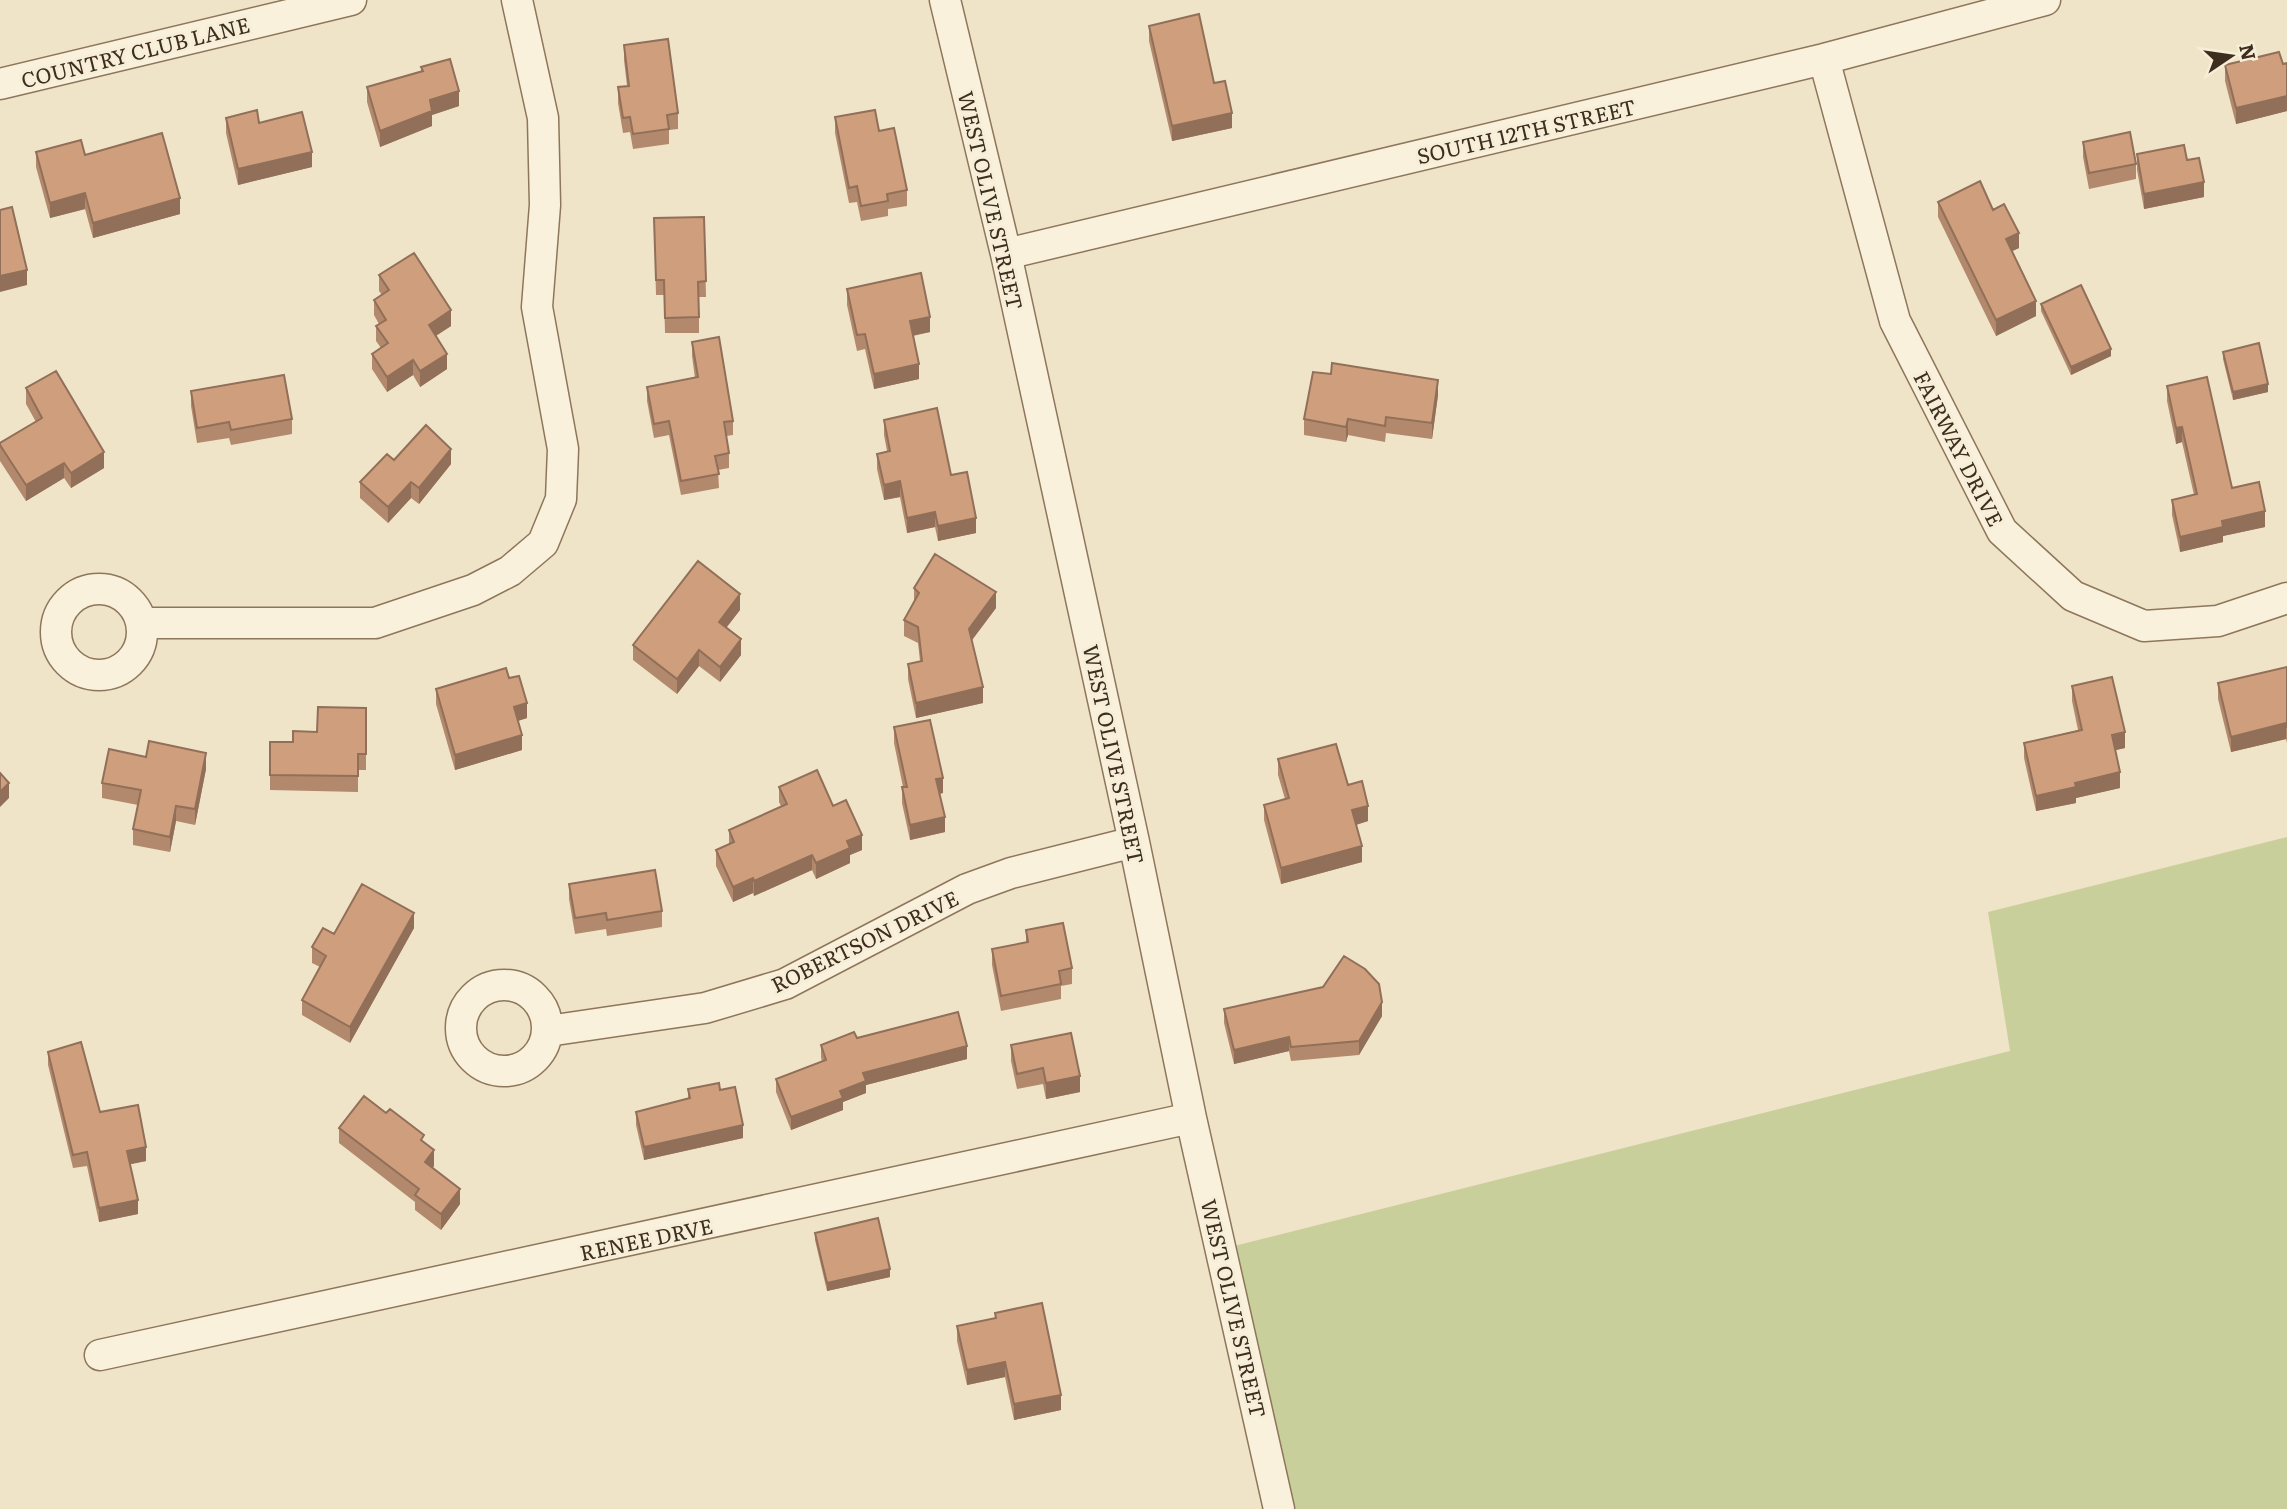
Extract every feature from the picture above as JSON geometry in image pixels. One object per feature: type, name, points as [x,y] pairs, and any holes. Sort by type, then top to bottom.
[{"type":"street","name":"COUNTRY CLUB LANE","points":[[0,83],[351,0]]},
{"type":"street","points":[[142,623],[375,623],[473,590],[510,571],[543,543],[561,499],[563,449],[537,307],[545,205],[543,118],[517,0]]},
{"type":"street","name":"WEST OLIVE STREET","points":[[946,0],[1006,254],[1279,1509]]},
{"type":"street","name":"SOUTH 12TH STREET","points":[[1006,254],[1824,59],[2045,0]]},
{"type":"street","name":"FAIRWAY DRIVE","points":[[1824,59],[1895,321],[2002,531],[2073,596],[2144,626],[2218,621],[2287,598]]},
{"type":"street","name":"ROBERTSON DRIVE","points":[[548,1031],[705,1008],[785,984],[967,889],[1011,873],[1134,842]]},
{"type":"street","name":"RENEE DRVE","points":[[100,1355],[1192,1118]]},
{"type":"green space","points":[[2287,837],[2287,1509],[1279,1509],[1222,1249],[2010,1051],[1988,912]]},
{"type":"building","points":[[1199,14],[1214,83],[1225,81],[1232,113],[1172,126],[1149,26]]},
{"type":"building","points":[[668,39],[678,113],[667,115],[669,129],[633,134],[630,117],[623,118],[618,87],[629,86],[624,45]]},
{"type":"building","points":[[2279,52],[2283,64],[2287,63],[2287,96],[2236,108],[2225,65]]},
{"type":"building","points":[[450,59],[459,91],[430,100],[432,111],[380,131],[367,87],[423,71],[421,67]]},
{"type":"building","points":[[257,110],[259,123],[302,112],[312,152],[238,169],[226,118]]},
{"type":"building","points":[[875,110],[879,131],[894,128],[907,190],[887,194],[888,201],[861,206],[857,186],[849,188],[835,117]]},
{"type":"building","points":[[2130,132],[2136,164],[2089,173],[2083,142]]},
{"type":"building","points":[[162,133],[180,198],[93,223],[85,193],[50,203],[36,152],[81,140],[85,155]]},
{"type":"building","points":[[2184,145],[2187,160],[2199,158],[2204,182],[2144,194],[2137,154]]},
{"type":"building","points":[[1980,181],[1993,210],[2004,204],[2019,233],[2006,239],[2036,301],[1996,320],[1938,202]]},
{"type":"building","points":[[12,207],[27,270],[0,276],[0,210]]},
{"type":"building","points":[[704,217],[706,281],[698,282],[699,317],[665,318],[664,280],[656,280],[654,218]]},
{"type":"building","points":[[414,253],[451,310],[429,325],[447,354],[420,371],[413,360],[387,377],[372,354],[388,343],[376,326],[386,320],[374,300],[389,290],[379,275]]},
{"type":"building","points":[[921,273],[930,317],[910,321],[919,364],[874,374],[865,334],[857,335],[847,289]]},
{"type":"building","points":[[2081,285],[2111,349],[2071,367],[2041,304]]},
{"type":"building","points":[[719,337],[733,421],[724,422],[729,453],[715,456],[719,474],[681,481],[669,421],[654,424],[647,387],[698,377],[692,342]]},
{"type":"building","points":[[2259,343],[2268,384],[2233,392],[2223,352]]},
{"type":"building","points":[[1332,363],[1438,380],[1432,423],[1386,417],[1385,426],[1348,419],[1346,427],[1304,419],[1313,372],[1331,374]]},
{"type":"building","points":[[56,371],[104,452],[71,473],[64,463],[26,485],[0,443],[42,418],[26,388]]},
{"type":"building","points":[[284,375],[292,419],[231,430],[229,422],[197,428],[191,391]]},
{"type":"building","points":[[2207,377],[2232,488],[2259,482],[2265,511],[2222,521],[2223,527],[2180,537],[2172,500],[2197,494],[2182,427],[2176,428],[2167,386]]},
{"type":"building","points":[[937,408],[951,475],[967,472],[976,518],[938,526],[935,512],[907,518],[900,481],[884,485],[877,454],[890,451],[884,420]]},
{"type":"building","points":[[426,425],[451,449],[419,488],[411,482],[388,507],[360,482],[387,454],[394,460]]},
{"type":"building","points":[[935,554],[996,592],[969,629],[983,687],[916,703],[908,664],[922,661],[918,627],[904,620],[919,593],[914,588]]},
{"type":"building","points":[[698,561],[740,594],[719,622],[741,639],[720,667],[699,650],[677,679],[633,645]]},
{"type":"building","points":[[2287,667],[2287,728],[2286,723],[2231,737],[2218,683]]},
{"type":"building","points":[[506,668],[509,678],[519,676],[527,703],[514,707],[522,735],[455,755],[436,689]]},
{"type":"building","points":[[2112,677],[2125,732],[2112,735],[2120,772],[2075,783],[2076,787],[2036,796],[2024,743],[2082,730],[2072,686]]},
{"type":"building","points":[[318,707],[366,708],[366,754],[358,754],[358,776],[270,775],[270,742],[293,742],[293,731],[317,732]]},
{"type":"building","points":[[930,720],[943,778],[936,779],[945,817],[910,825],[902,787],[907,787],[894,727]]},
{"type":"building","points":[[149,741],[206,753],[195,809],[176,806],[170,837],[133,829],[141,790],[102,783],[109,749],[146,757]]},
{"type":"building","points":[[1336,744],[1348,785],[1362,781],[1368,806],[1352,810],[1362,846],[1281,868],[1264,805],[1289,798],[1278,759]]},
{"type":"building","points":[[817,770],[833,806],[846,800],[862,835],[847,841],[850,848],[816,863],[812,855],[754,881],[753,878],[733,887],[716,850],[734,842],[729,830],[787,804],[779,787]]},
{"type":"building","points":[[0,773],[9,783],[0,792]]},
{"type":"building","points":[[655,870],[662,911],[607,920],[606,913],[575,918],[569,884]]},
{"type":"building","points":[[362,884],[414,913],[350,1027],[302,1000],[326,956],[312,947],[323,928],[334,934]]},
{"type":"building","points":[[1063,923],[1072,968],[1059,971],[1061,984],[1001,996],[992,949],[1028,942],[1026,930]]},
{"type":"building","points":[[1344,956],[1365,969],[1379,984],[1382,1002],[1359,1041],[1291,1047],[1289,1037],[1234,1050],[1224,1009],[1323,987]]},
{"type":"building","points":[[958,1012],[967,1046],[863,1073],[866,1081],[840,1091],[843,1098],[791,1117],[776,1079],[826,1060],[821,1045],[854,1032],[857,1038]]},
{"type":"building","points":[[1071,1033],[1080,1076],[1046,1083],[1043,1068],[1017,1074],[1011,1045]]},
{"type":"building","points":[[81,1042],[100,1112],[138,1105],[146,1147],[127,1151],[138,1200],[99,1208],[87,1152],[73,1155],[48,1052]]},
{"type":"building","points":[[719,1083],[720,1090],[735,1087],[743,1125],[644,1147],[636,1112],[690,1098],[688,1089]]},
{"type":"building","points":[[364,1096],[386,1113],[390,1109],[424,1135],[421,1140],[434,1150],[425,1162],[460,1189],[441,1214],[415,1195],[419,1189],[339,1128]]},
{"type":"building","points":[[878,1218],[890,1269],[827,1283],[815,1233]]},
{"type":"building","points":[[1042,1303],[1061,1395],[1014,1404],[1005,1362],[967,1370],[957,1326],[996,1318],[995,1313]]}]
